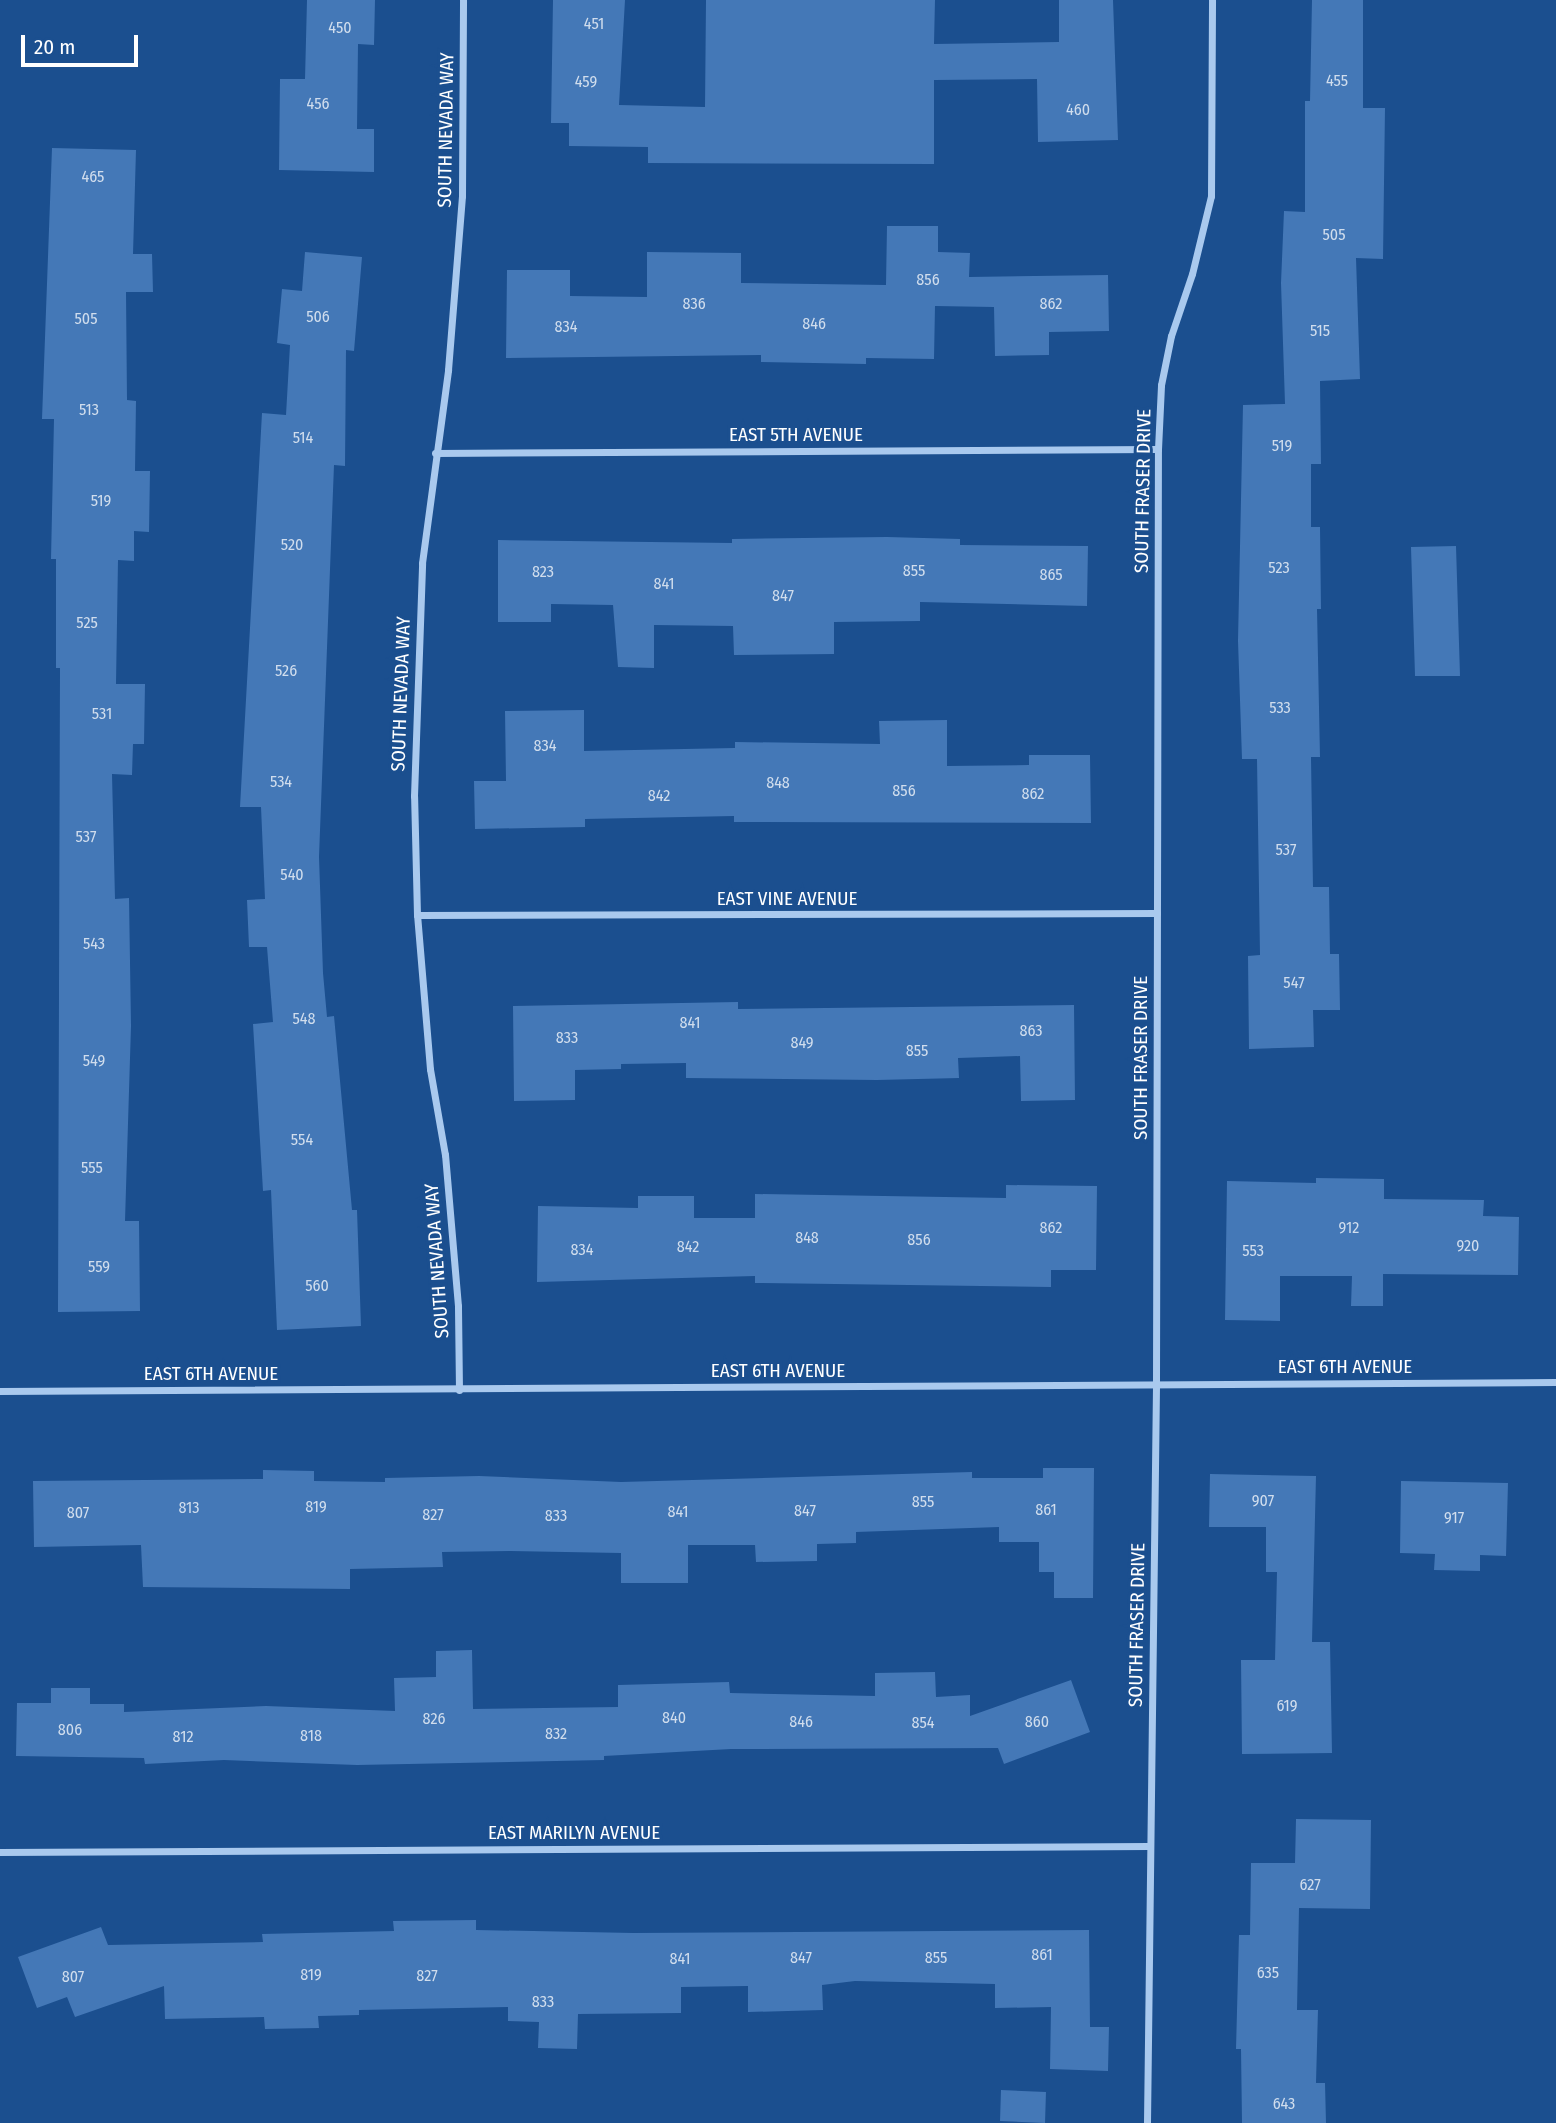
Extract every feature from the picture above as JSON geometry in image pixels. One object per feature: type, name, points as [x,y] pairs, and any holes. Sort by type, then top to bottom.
[{"type":"street","name":"SOUTH NEVADA WAY","points":[[459,1390],[458,1306],[417,915],[417,677],[422,563],[448,370],[462,196],[463,0]]},
{"type":"street","name":"SOUTH FRASER DRIVE","points":[[1147,2123],[1156,1384],[1158,449],[1161,385],[1171,336],[1192,274],[1211,196],[1213,0]]},
{"type":"street","name":"EAST 5TH AVENUE","points":[[435,453],[1158,449]]},
{"type":"street","name":"EAST VINE AVENUE","points":[[417,915],[1157,913]]},
{"type":"street","name":"EAST 6TH AVENUE","points":[[0,1391],[1556,1382]]},
{"type":"street","name":"EAST MARILYN AVENUE","points":[[0,1852],[1149,1846]]},
{"type":"building","points":[[307,0],[375,0],[374,45],[358,44],[357,129],[374,129],[374,172],[279,170],[280,79],[305,79]]},
{"type":"building","points":[[553,0],[625,0],[619,105],[705,107],[706,0],[935,0],[934,44],[1059,42],[1059,0],[1113,0],[1118,140],[1038,142],[1037,79],[934,80],[934,164],[648,163],[648,147],[569,146],[569,123],[551,123]]},
{"type":"building","points":[[1312,0],[1363,0],[1363,108],[1385,108],[1383,259],[1356,258],[1360,379],[1320,381],[1321,464],[1311,464],[1311,527],[1320,527],[1321,609],[1317,609],[1320,757],[1311,757],[1313,887],[1329,887],[1330,954],[1339,954],[1340,1010],[1313,1010],[1314,1047],[1249,1049],[1248,956],[1260,955],[1257,759],[1242,759],[1238,641],[1243,405],[1285,404],[1281,283],[1284,211],[1305,212],[1305,101],[1310,101]]},
{"type":"building","points":[[52,148],[136,150],[133,254],[152,254],[153,292],[126,292],[127,400],[136,401],[135,471],[150,471],[149,532],[134,531],[134,561],[118,560],[116,684],[145,684],[144,744],[133,744],[132,775],[112,774],[115,899],[129,898],[131,1026],[125,1221],[139,1221],[140,1311],[58,1312],[60,668],[56,668],[56,559],[51,559],[54,419],[42,419]]},
{"type":"building","points":[[887,226],[938,226],[938,252],[970,253],[969,277],[1108,275],[1109,331],[1049,332],[1049,355],[995,356],[994,307],[935,306],[934,359],[866,358],[866,364],[761,362],[761,355],[506,358],[507,270],[570,270],[570,296],[647,297],[647,252],[741,253],[741,283],[886,285]]},
{"type":"building","points":[[305,252],[362,257],[354,351],[346,350],[345,466],[334,465],[319,857],[327,1017],[334,1016],[352,1210],[357,1210],[361,1326],[277,1330],[271,1190],[263,1191],[253,1024],[273,1022],[267,947],[249,947],[247,900],[265,899],[261,807],[240,807],[262,413],[286,415],[290,345],[277,343],[282,289],[302,291]]},
{"type":"building","points":[[732,539],[960,539],[960,545],[1088,546],[1087,606],[920,602],[920,621],[834,622],[834,654],[734,655],[733,626],[654,625],[654,668],[618,667],[613,605],[551,604],[551,622],[498,622],[498,540],[732,543]]},
{"type":"building","points":[[1456,546],[1460,676],[1415,676],[1411,547]]},
{"type":"building","points":[[584,710],[584,751],[735,748],[735,742],[880,744],[879,721],[947,720],[947,766],[1029,765],[1029,755],[1090,755],[1091,823],[734,822],[734,816],[585,819],[585,827],[475,829],[474,781],[506,781],[505,711]]},
{"type":"building","points":[[738,1002],[738,1009],[1074,1005],[1075,1100],[1021,1101],[1020,1056],[958,1058],[959,1078],[877,1080],[686,1078],[686,1063],[621,1064],[621,1069],[575,1070],[575,1100],[514,1101],[513,1006]]},
{"type":"building","points":[[1316,1178],[1384,1179],[1384,1199],[1484,1200],[1483,1216],[1519,1217],[1518,1275],[1383,1274],[1383,1306],[1351,1306],[1352,1276],[1280,1276],[1280,1321],[1225,1320],[1227,1181],[1316,1183]]},
{"type":"building","points":[[1006,1185],[1097,1186],[1096,1270],[1051,1270],[1051,1287],[755,1283],[755,1276],[537,1282],[538,1206],[638,1208],[638,1196],[694,1196],[694,1218],[755,1218],[755,1194],[1006,1198]]},
{"type":"building","points":[[1043,1468],[1094,1468],[1093,1598],[1054,1598],[1054,1572],[1039,1572],[1039,1542],[999,1542],[999,1527],[856,1532],[856,1543],[817,1544],[817,1561],[756,1562],[755,1545],[688,1545],[688,1583],[621,1583],[621,1553],[510,1551],[442,1552],[443,1567],[350,1569],[350,1589],[143,1587],[141,1545],[34,1547],[33,1481],[263,1479],[263,1470],[314,1471],[314,1481],[385,1482],[385,1478],[479,1476],[621,1482],[972,1472],[972,1478],[1043,1478]]},
{"type":"building","points":[[1210,1474],[1316,1476],[1312,1642],[1330,1642],[1332,1753],[1242,1754],[1241,1660],[1275,1660],[1277,1572],[1266,1572],[1266,1527],[1209,1527]]},
{"type":"building","points":[[1401,1481],[1508,1483],[1506,1556],[1480,1555],[1480,1571],[1434,1570],[1435,1554],[1400,1553]]},
{"type":"building","points":[[472,1650],[473,1709],[618,1707],[618,1685],[729,1682],[730,1693],[875,1696],[875,1673],[935,1672],[936,1697],[970,1695],[970,1716],[1071,1680],[1090,1732],[1004,1764],[998,1748],[731,1749],[604,1756],[604,1760],[357,1765],[224,1760],[145,1764],[144,1758],[16,1756],[17,1703],[51,1703],[51,1688],[90,1688],[90,1704],[124,1704],[124,1712],[266,1706],[395,1711],[394,1678],[436,1677],[436,1651]]},
{"type":"building","points":[[1296,1819],[1371,1820],[1370,1909],[1299,1908],[1297,2010],[1318,2010],[1316,2083],[1325,2083],[1326,2123],[1242,2123],[1241,2049],[1236,2049],[1239,1935],[1250,1935],[1251,1863],[1295,1863]]},
{"type":"building","points":[[476,1920],[476,1930],[633,1933],[1089,1930],[1090,2027],[1109,2027],[1108,2071],[1050,2069],[1051,2007],[995,2008],[995,1984],[855,1981],[822,1985],[823,2010],[748,2012],[748,1986],[681,1987],[681,2013],[578,2014],[577,2049],[538,2048],[539,2022],[508,2021],[508,2007],[359,2010],[359,2015],[318,2016],[319,2028],[265,2029],[264,2017],[165,2019],[164,1986],[75,2017],[67,1997],[37,2008],[18,1957],[101,1927],[108,1945],[263,1942],[262,1934],[394,1931],[393,1921]]},
{"type":"building","points":[[1001,2090],[1046,2092],[1045,2123],[1000,2121]]}]
